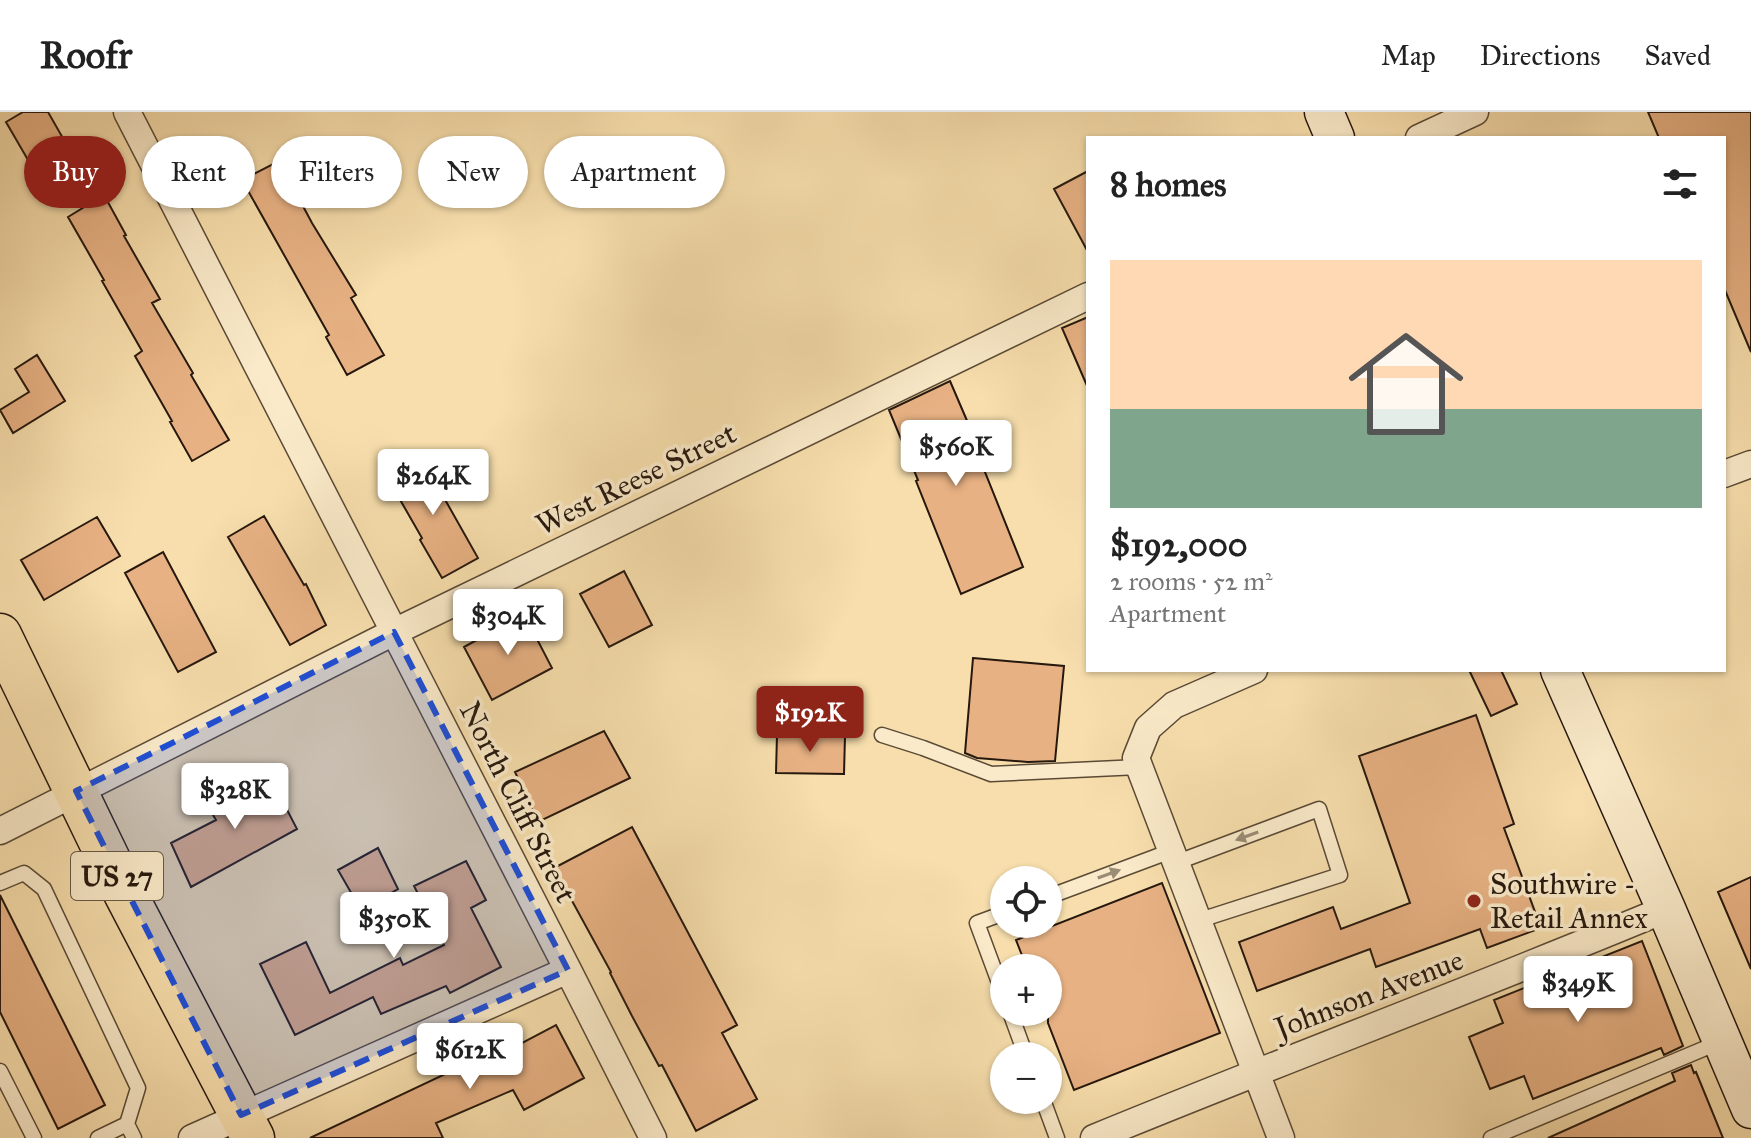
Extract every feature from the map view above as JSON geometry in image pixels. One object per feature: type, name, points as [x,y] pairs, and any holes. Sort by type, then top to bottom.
[{"type":"main road","name":"US 27","points":[[0,635],[125,893],[247,1126]]},
{"type":"street","name":"North Cliff Street","points":[[127,112],[653,1138]]},
{"type":"street","points":[[1324,112],[1334,136]]},
{"type":"street","points":[[1423,136],[1475,112]]},
{"type":"street","name":"West Reese Street","points":[[0,831],[394,632],[1086,297]]},
{"type":"street","points":[[1726,473],[1751,464]]},
{"type":"street","points":[[1249,672],[1174,705],[1148,728],[1136,758],[1255,1072],[1276,1137]]},
{"type":"street","points":[[1561,672],[1749,1100]]},
{"type":"street","name":"Johnson Avenue","points":[[1094,1138],[1666,909]]},
{"type":"street","points":[[192,1138],[247,1126],[568,970]]},
{"type":"lane","points":[[882,735],[991,774],[1139,767]]},
{"type":"lane","points":[[1062,893],[1319,809],[1340,875],[1196,917]]},
{"type":"lane","points":[[0,883],[24,873],[44,889],[138,1088],[130,1131],[98,1138]]},
{"type":"lane","points":[[990,918],[977,923],[990,958]]},
{"type":"lane","points":[[1491,1138],[1722,1041]]},
{"type":"lane","points":[[0,1071],[34,1138]]},
{"type":"lane","points":[[1048,1114],[1057,1138]]},
{"type":"highlighted area","points":[[394,632],[568,970],[241,1115],[76,791]]},
{"type":"building","points":[[23,112],[48,112],[62,136],[24,136],[24,153],[6,122]]},
{"type":"building","points":[[1648,112],[1751,112],[1751,352],[1726,293],[1726,136],[1658,136]]},
{"type":"building","points":[[271,165],[271,208],[304,208],[356,295],[351,298],[384,355],[347,375],[326,337],[329,335],[255,203],[255,173]]},
{"type":"building","points":[[1086,172],[1086,248],[1054,189]]},
{"type":"building","points":[[83,208],[111,208],[160,299],[152,303],[229,440],[192,461],[135,356],[142,351],[68,217]]},
{"type":"building","points":[[1086,318],[1086,383],[1062,328]]},
{"type":"building","points":[[37,355],[65,401],[13,433],[0,410],[29,392],[15,369]]},
{"type":"building","points":[[950,381],[1023,567],[961,594],[889,410]]},
{"type":"building","points":[[423,456],[478,558],[442,578],[387,477]]},
{"type":"building","points":[[264,516],[306,584],[326,625],[290,645],[228,537]]},
{"type":"building","points":[[97,517],[120,556],[44,600],[21,560]]},
{"type":"building","points":[[163,552],[216,652],[178,672],[125,573]]},
{"type":"building","points":[[624,571],[652,625],[609,647],[580,594]]},
{"type":"building","points":[[524,614],[552,668],[492,700],[464,647]]},
{"type":"building","points":[[973,658],[1064,666],[1055,761],[977,758],[965,753]]},
{"type":"building","points":[[1470,672],[1502,672],[1517,704],[1491,716]]},
{"type":"building","points":[[1476,715],[1514,824],[1504,828],[1541,928],[1487,948],[1480,929],[1376,967],[1370,949],[1257,991],[1239,942],[1333,907],[1341,929],[1410,903],[1359,756]]},
{"type":"building","points":[[604,731],[630,778],[538,822],[515,772]]},
{"type":"building","points":[[777,734],[845,736],[844,774],[776,773]]},
{"type":"building","points":[[269,775],[297,829],[191,887],[171,843],[216,820],[209,808]]},
{"type":"building","points":[[632,827],[737,1025],[722,1033],[757,1099],[696,1131],[554,868]]},
{"type":"building","points":[[378,848],[398,889],[361,910],[338,870]]},
{"type":"building","points":[[466,861],[486,900],[471,908],[501,967],[450,993],[446,986],[381,1014],[373,997],[295,1035],[260,964],[306,942],[330,993],[400,958],[403,965],[444,945],[414,886]]},
{"type":"building","points":[[1751,877],[1751,969],[1718,892]]},
{"type":"building","points":[[1162,883],[1220,1033],[1074,1090],[1062,1059],[1062,1042],[1055,1042],[1049,1026],[1062,1026],[1062,954],[1022,954],[1016,940],[1062,938],[1062,922]]},
{"type":"building","points":[[0,895],[105,1105],[58,1129],[0,1012]]},
{"type":"building","points":[[1642,941],[1683,1046],[1664,1055],[1661,1048],[1533,1099],[1524,1076],[1490,1089],[1469,1037],[1503,1023],[1494,1000]]},
{"type":"building","points":[[556,1025],[584,1078],[524,1110],[513,1090],[436,1123],[443,1138],[310,1138],[464,1065],[467,1072]]},
{"type":"building","points":[[1691,1065],[1723,1138],[1548,1138],[1675,1081],[1672,1073]]},
{"type":"place","name":"Southwire - Retail Annex","points":[[1474,901]]}]
